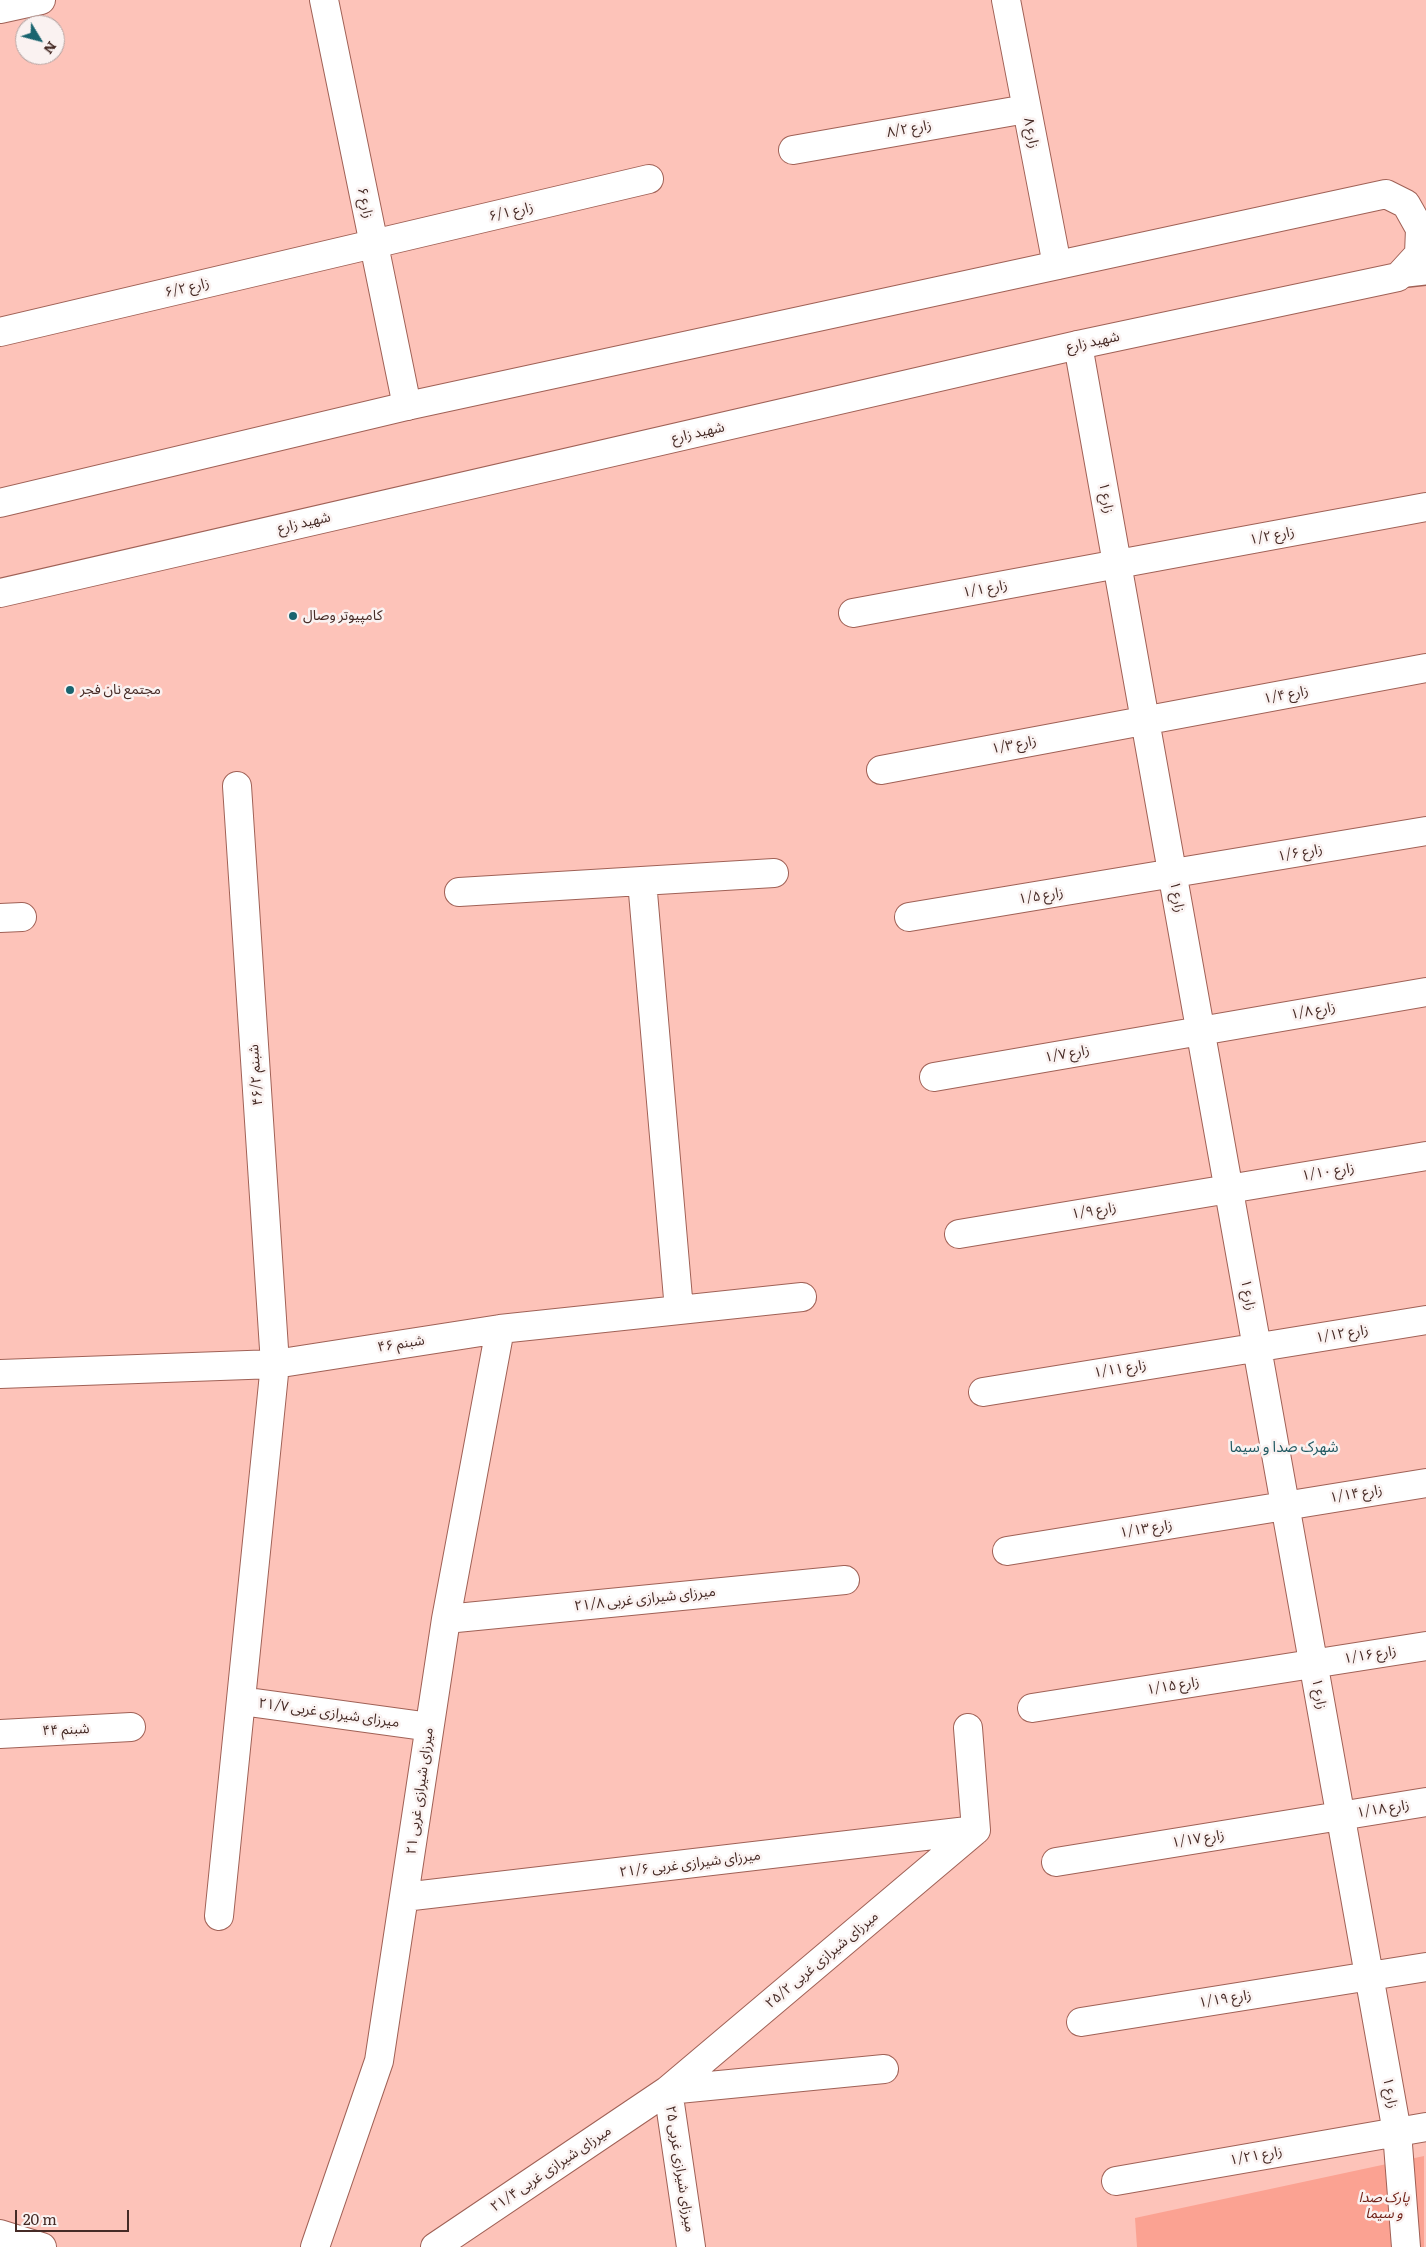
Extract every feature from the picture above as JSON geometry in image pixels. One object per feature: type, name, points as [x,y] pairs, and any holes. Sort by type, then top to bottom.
[{"type":"street","points":[[0,9],[41,0]]},
{"type":"street","name":"۶ زارع","points":[[324,0],[407,406]]},
{"type":"street","name":"۸ زارع","points":[[1006,0],[1057,265]]},
{"type":"street","name":"۸/۲ زارع","points":[[793,150],[1026,109]]},
{"type":"street","name":"۶/۱ زارع","points":[[374,244],[649,179]]},
{"type":"street","points":[[0,503],[407,406],[1386,194],[1406,204],[1420,229],[1419,254],[1398,277]]},
{"type":"street","name":"۶/۲ زارع","points":[[0,332],[374,244]]},
{"type":"street","name":"شهید زارع","points":[[0,593],[1078,345],[1398,277]]},
{"type":"street","name":"۱ زارع","points":[[1078,345],[1397,2132],[1406,2247]]},
{"type":"street","name":"۱/۲ زارع","points":[[1118,564],[1426,507]]},
{"type":"street","name":"۱/۱ زارع","points":[[853,614],[1118,564]]},
{"type":"street","name":"۱/۴ زارع","points":[[1146,721],[1426,668]]},
{"type":"street","name":"۱/۳ زارع","points":[[881,770],[1146,721]]},
{"type":"street","name":"۴۶/۲ شبنم","points":[[219,1916],[275,1364],[237,786]]},
{"type":"street","name":"۱/۶ زارع","points":[[1173,874],[1426,831]]},
{"type":"street","points":[[459,892],[774,873]]},
{"type":"street","name":"۱/۵ زارع","points":[[909,917],[1173,874]]},
{"type":"street","points":[[642,881],[679,1310]]},
{"type":"street","name":"۱/۸ زارع","points":[[1201,1031],[1426,992]]},
{"type":"street","name":"۱/۷ زارع","points":[[934,1077],[1201,1031]]},
{"type":"street","name":"۱/۱۰ زارع","points":[[1229,1189],[1426,1156]]},
{"type":"street","name":"۱/۹ زارع","points":[[958,1234],[1229,1189]]},
{"type":"street","name":"۴۶ شبنم","points":[[0,1374],[275,1364],[500,1329],[802,1296]]},
{"type":"street","name":"۱/۱۲ زارع","points":[[1258,1347],[1426,1320]]},
{"type":"street","name":"۲۱ میرزای شیرازی غربی","points":[[315,2247],[379,2061],[446,1619],[500,1329]]},
{"type":"street","name":"۱/۱۱ زارع","points":[[983,1392],[1258,1347]]},
{"type":"street","name":"۱/۱۴ زارع","points":[[1286,1506],[1426,1483]]},
{"type":"street","name":"۱/۱۳ زارع","points":[[1008,1551],[1286,1506]]},
{"type":"street","name":"۲۱/۸ میرزای شیرازی غربی","points":[[446,1619],[845,1580]]},
{"type":"street","name":"۱/۱۶ زارع","points":[[1314,1664],[1426,1646]]},
{"type":"street","name":"۱/۱۵ زارع","points":[[1032,1708],[1314,1664]]},
{"type":"street","name":"۲۱/۷ میرزای شیرازی غربی","points":[[241,1701],[416,1725]]},
{"type":"street","name":"شبنم ۴۴","points":[[0,1734],[131,1727]]},
{"type":"street","points":[[968,1728],[976,1830]]},
{"type":"street","name":"۱/۱۸ زارع","points":[[1341,1816],[1426,1802]]},
{"type":"street","name":"۱/۱۷ زارع","points":[[1056,1862],[1341,1816]]},
{"type":"street","name":"۲۱/۶ میرزای شیرازی غربی","points":[[404,1897],[976,1830]]},
{"type":"street","name":"۲۵/۲ میرزای شیرازی غربی","points":[[668,2090],[976,1830]]},
{"type":"street","name":"۱/۱۹ زارع","points":[[1081,2022],[1426,1967]]},
{"type":"street","points":[[668,2090],[884,2069]]},
{"type":"street","name":"۲۱/۴ میرزای شیرازی غربی","points":[[435,2247],[668,2090]]},
{"type":"street","name":"۲۵ میرزای شیرازی غربی","points":[[668,2090],[691,2247]]},
{"type":"street","name":"۱/۲۱ زارع","points":[[1116,2181],[1426,2127]]},
{"type":"street","points":[[0,2234],[42,2247]]},
{"type":"lane","points":[[1398,277],[1426,274]]},
{"type":"green space","name":"پارک صدا و سیما","points":[[1424,2156],[1424,2247],[1137,2247],[1135,2218]]},
{"type":"place","name":"کامپیوتر وصال","points":[[293,616]]},
{"type":"place","name":"مجتمع نان فجر","points":[[70,690]]},
{"type":"district","name":"شهرک صدا و سیما","points":[[1284,1448]]}]
